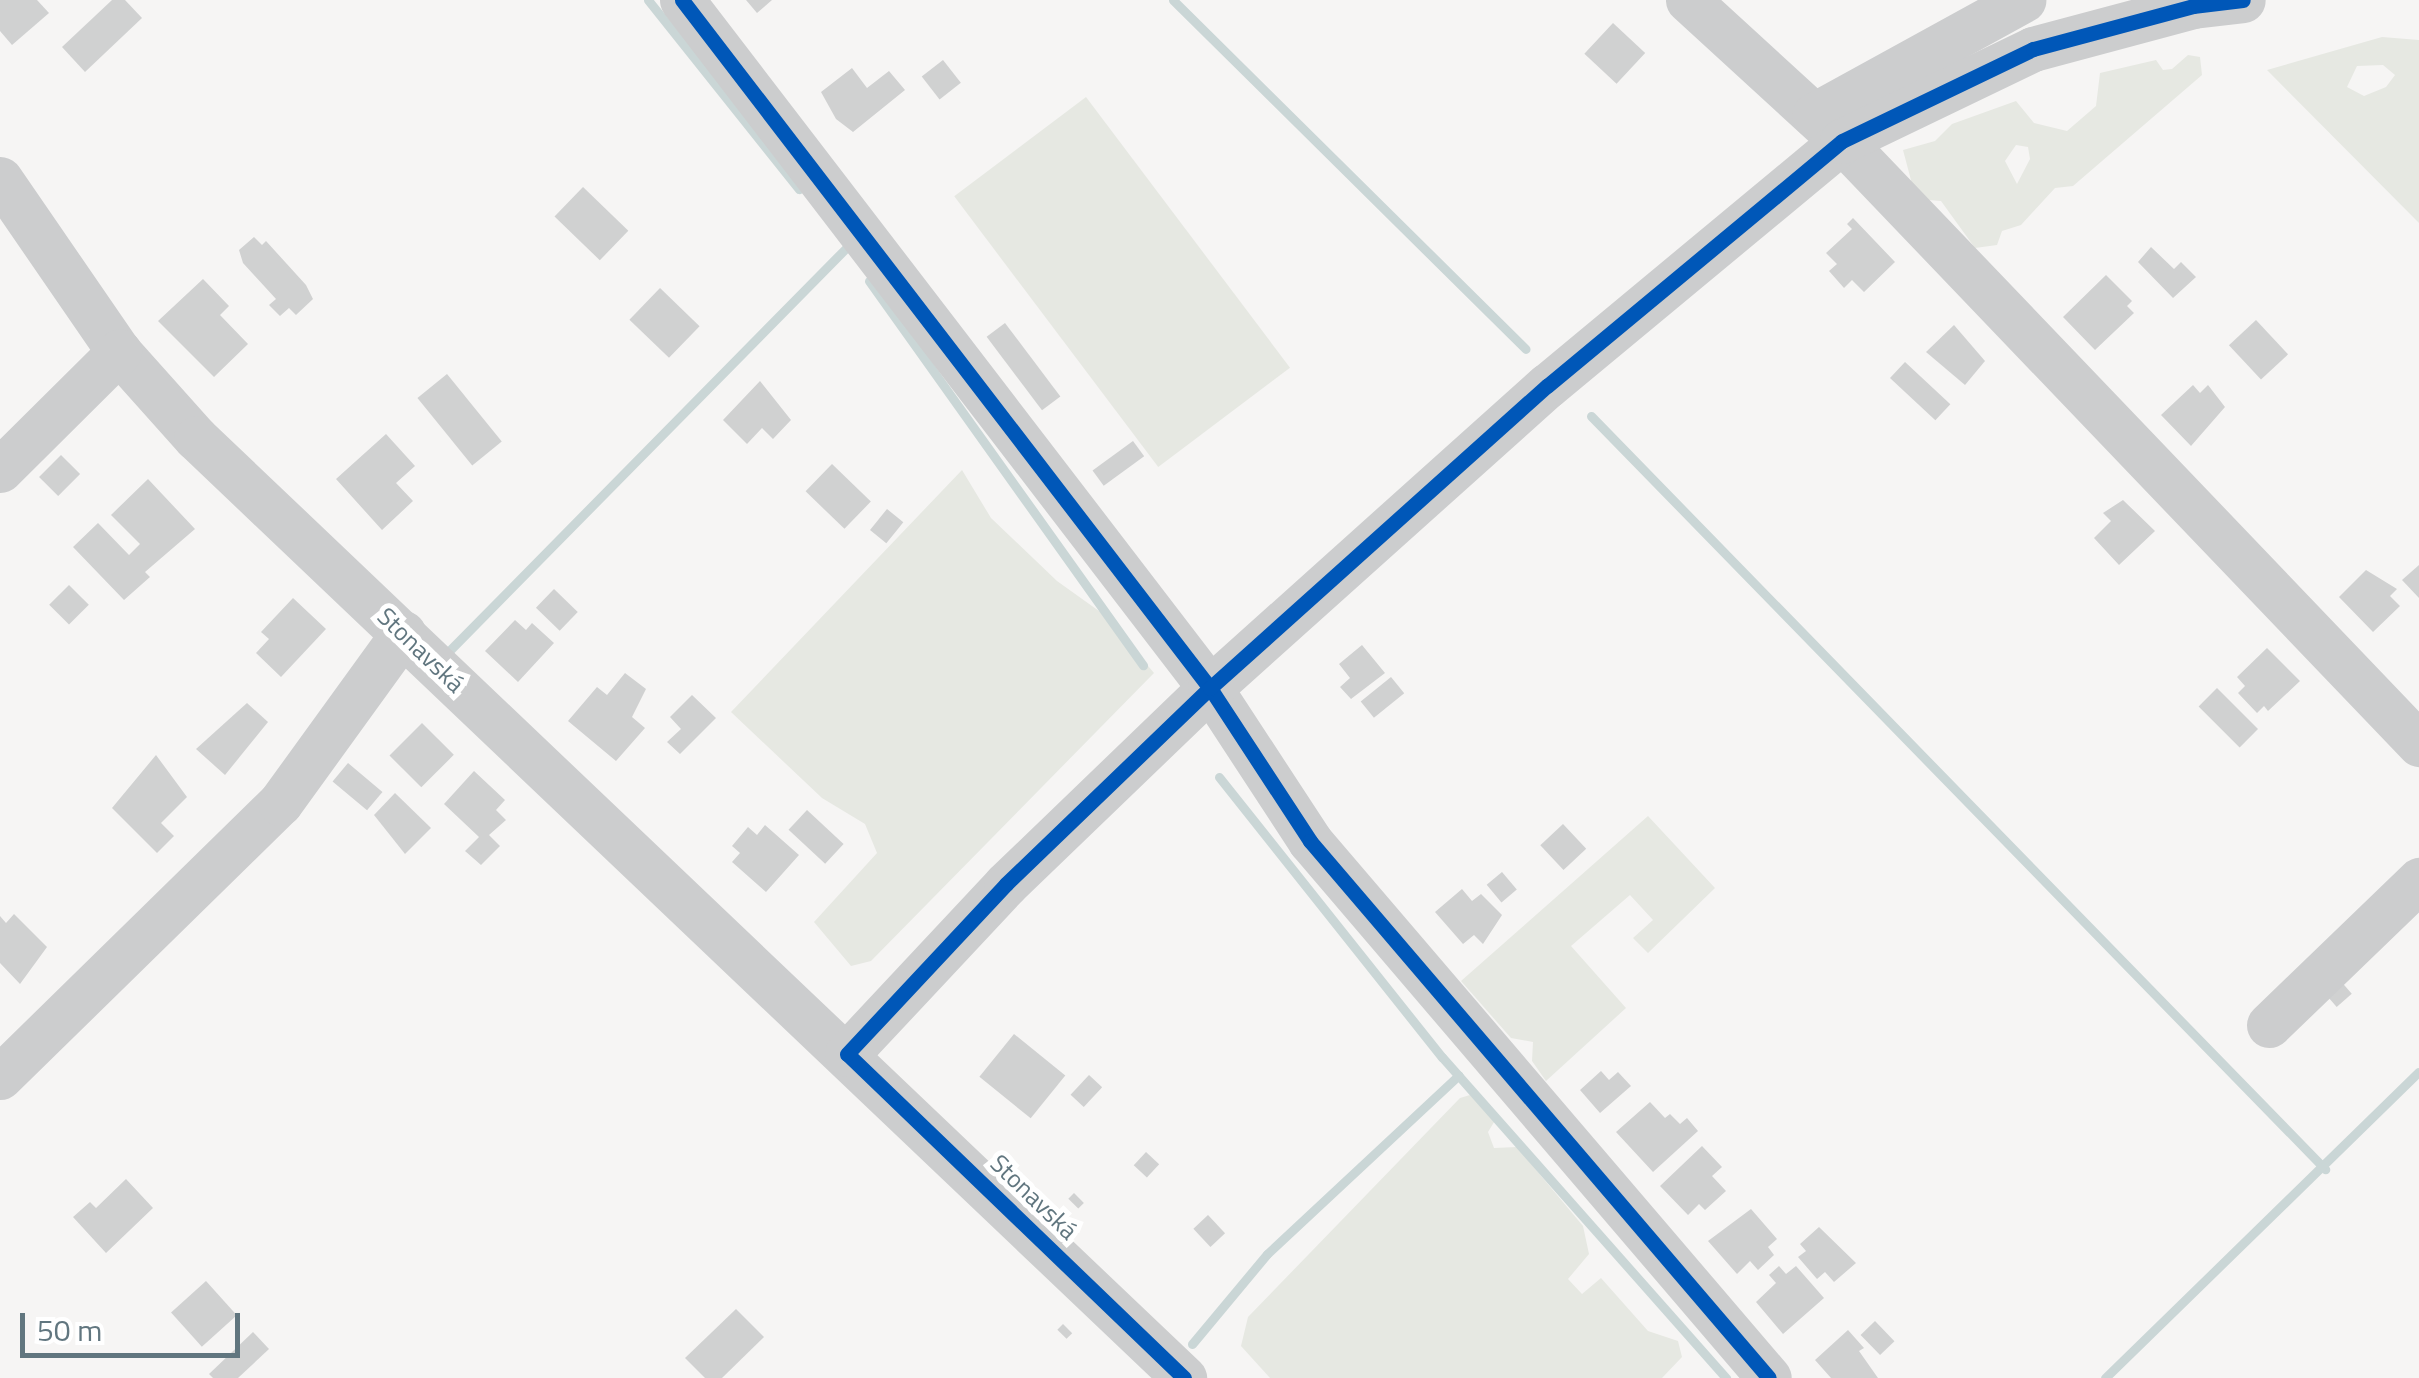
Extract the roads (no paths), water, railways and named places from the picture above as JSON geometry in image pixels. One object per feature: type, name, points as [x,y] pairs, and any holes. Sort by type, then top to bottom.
[{"type":"street","points":[[682,0],[1210,688],[1310,841],[1769,1378]]},
{"type":"street","points":[[1688,0],[1828,128],[2419,744]]},
{"type":"street","points":[[847,1054],[1006,884],[1210,688],[1548,386],[1828,128],[2023,0]]},
{"type":"street","points":[[1828,128],[2033,49],[2193,6],[2243,0]]},
{"type":"street","name":"Stonavská","points":[[4,192],[119,352],[196,438],[1184,1378]]},
{"type":"street","points":[[0,470],[119,352]]},
{"type":"street","points":[[0,1076],[280,803],[403,633]]},
{"type":"street","points":[[2269,1025],[2419,880]]},
{"type":"waterway","points":[[648,0],[799,189]]},
{"type":"waterway","points":[[1173,0],[1526,349]]},
{"type":"waterway","points":[[449,651],[846,248]]},
{"type":"waterway","points":[[869,281],[1143,665]]},
{"type":"waterway","points":[[1591,416],[2325,1169]]},
{"type":"waterway","points":[[1219,777],[1442,1057],[1726,1378]]},
{"type":"waterway","points":[[2105,1378],[2419,1072]]},
{"type":"waterway","points":[[1192,1344],[1267,1254],[1459,1075]]}]
